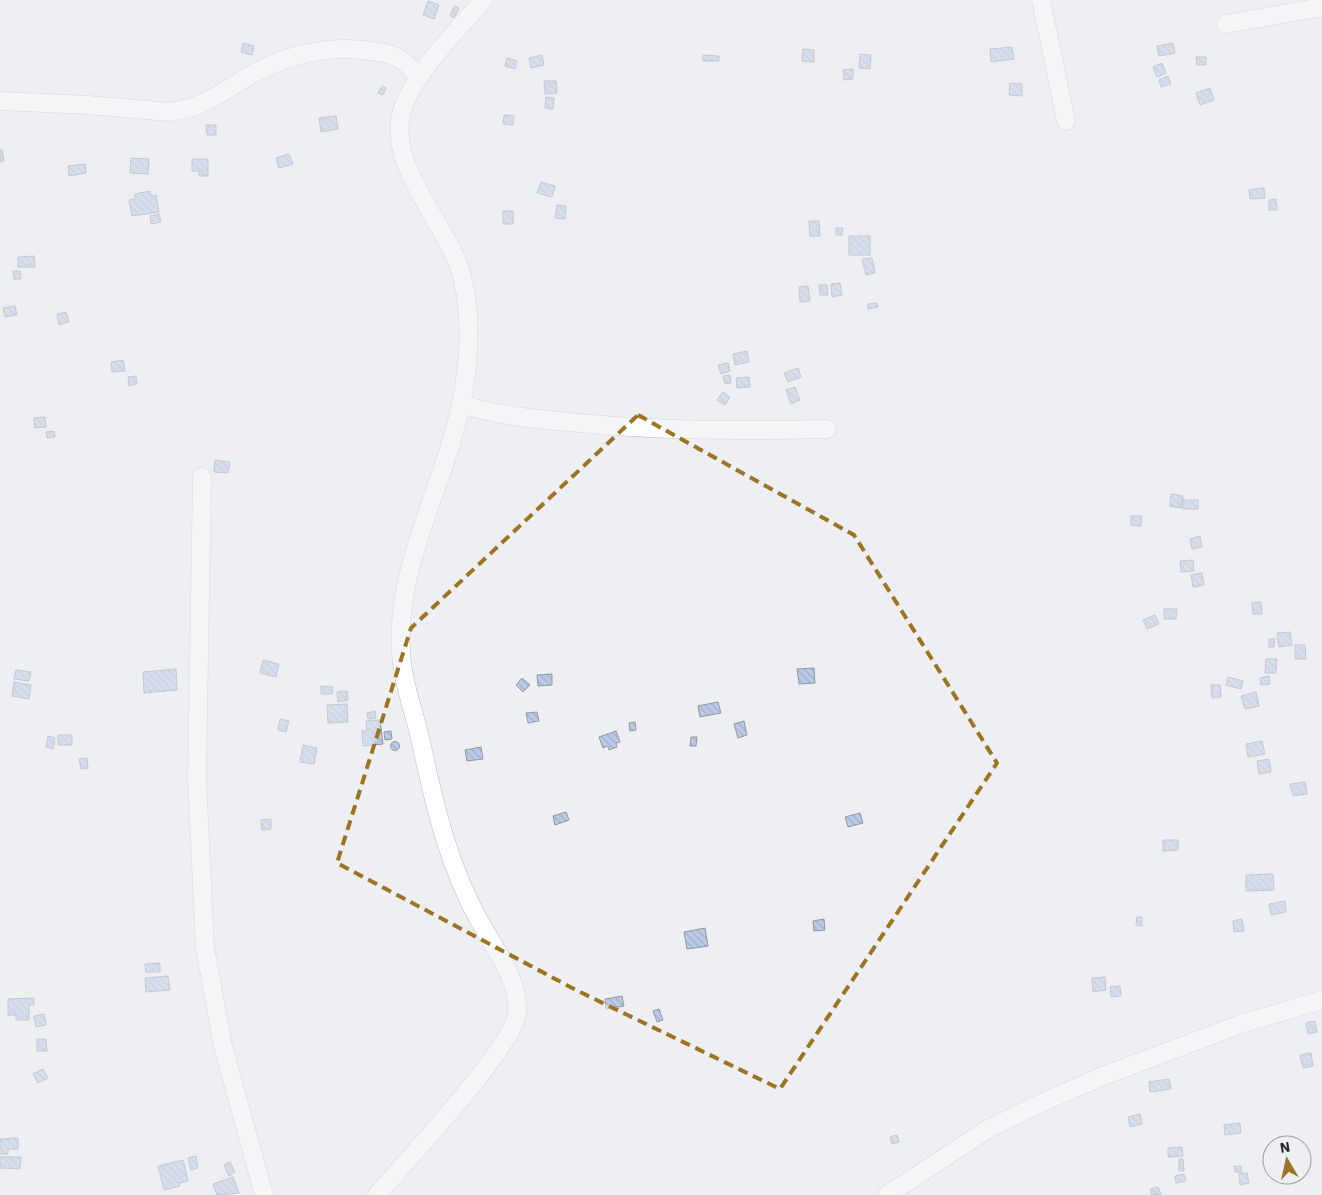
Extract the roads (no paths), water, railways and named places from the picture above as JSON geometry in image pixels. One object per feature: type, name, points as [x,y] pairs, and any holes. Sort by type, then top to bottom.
[{"type":"street","points":[[377,1195],[475,1082],[508,1035],[517,1016],[517,999],[509,975],[468,902],[450,853],[428,776],[404,674],[401,644],[401,619],[414,550],[445,466],[461,404],[468,350],[467,296],[459,266],[448,242],[425,204],[403,153],[400,132],[403,109],[419,77],[434,56],[483,0]]},
{"type":"street","points":[[1041,0],[1066,121]]},
{"type":"street","points":[[1226,24],[1322,7]]},
{"type":"street","points":[[0,101],[88,105],[170,112],[208,102],[255,73],[278,62],[295,56],[340,49],[374,52],[399,57],[419,77]]},
{"type":"street","points":[[461,404],[511,416],[628,427],[735,430],[828,429]]},
{"type":"street","points":[[202,477],[196,778],[205,948],[222,1046],[264,1195]]},
{"type":"street","points":[[887,1195],[988,1130],[1041,1103],[1103,1076],[1241,1024],[1322,1000]]}]
